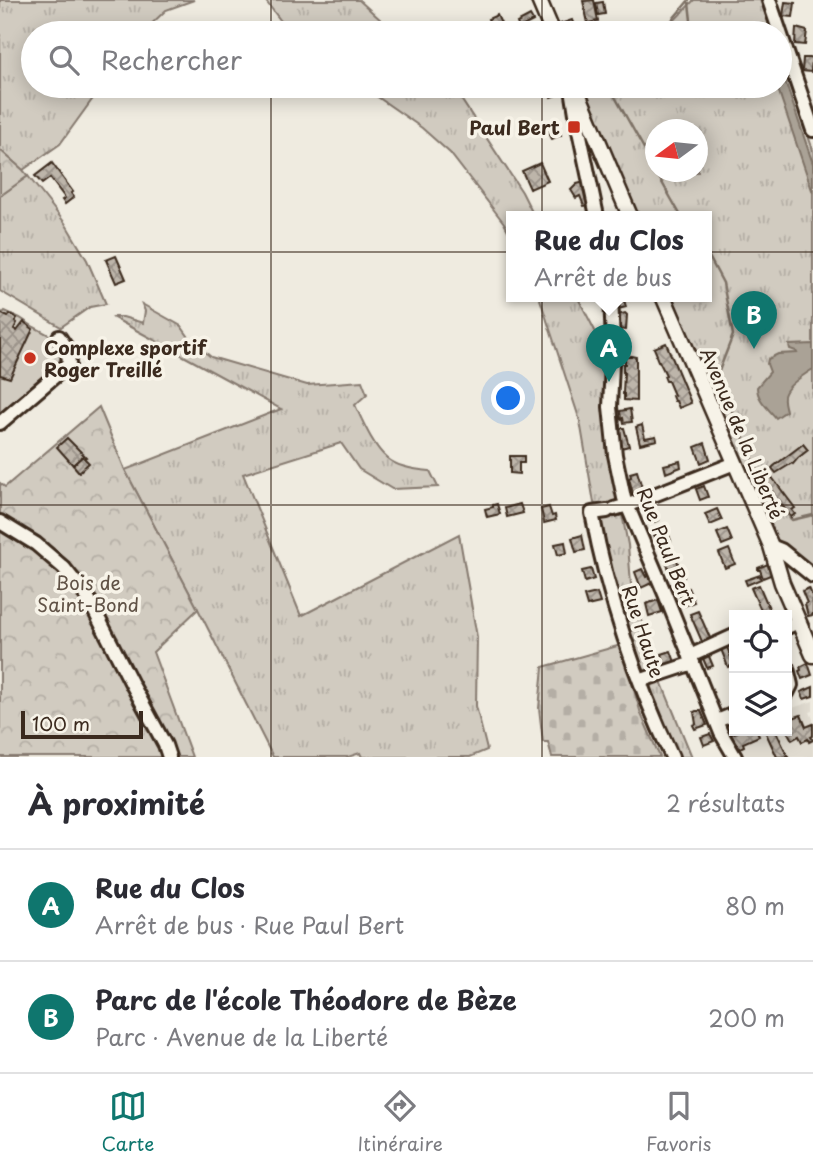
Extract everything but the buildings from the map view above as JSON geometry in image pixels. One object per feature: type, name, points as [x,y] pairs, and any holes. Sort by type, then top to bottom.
[{"type":"main road","points":[[539,0],[548,21]]},
{"type":"main road","points":[[578,98],[585,128],[627,211]]},
{"type":"main road","name":"Avenue de la Liberté","points":[[666,302],[813,636]]},
{"type":"main road","name":"Avenue de la Liberté","points":[[771,546],[788,610]]},
{"type":"main road","name":"Avenue de la Liberté","points":[[792,625],[813,655]]},
{"type":"street","points":[[769,0],[776,21]]},
{"type":"street","points":[[792,68],[813,130]]},
{"type":"street","points":[[585,128],[596,211]]},
{"type":"street","name":"Rue Paul Bert","points":[[611,302],[613,342],[610,407],[615,455],[624,498],[717,721],[735,757]]},
{"type":"street","points":[[0,423],[69,364],[68,350],[60,337]]},
{"type":"street","points":[[627,506],[735,463]]},
{"type":"street","name":"Rue Haute","points":[[627,506],[592,513],[604,570],[641,682],[671,757]]},
{"type":"street","points":[[0,522],[36,544],[64,568],[89,598],[169,757]]},
{"type":"street","points":[[771,546],[781,550],[813,576]]},
{"type":"street","points":[[641,682],[692,660],[729,639]]},
{"type":"street","points":[[717,721],[729,716]]},
{"type":"shaded area","points":[[781,98],[791,98],[813,164],[813,193]]},
{"type":"shaded area","points":[[813,344],[813,369],[787,390],[784,397],[786,411],[776,418],[757,392],[757,387],[770,372],[768,359],[778,354],[797,353],[790,349],[789,345]]},
{"type":"shaded area","points":[[813,701],[813,711],[810,712],[813,719],[813,757],[739,757],[728,735],[792,736],[792,708]]},
{"type":"green space","points":[[0,0],[194,0],[166,10],[155,21],[21,21],[21,98],[93,98],[60,144],[23,170],[0,150]]},
{"type":"green space","points":[[265,0],[359,0],[382,21],[281,21]]},
{"type":"green space","points":[[694,0],[760,0],[768,21],[674,21]]},
{"type":"green space","points":[[792,90],[813,150],[813,572],[776,541],[675,302],[712,302],[712,211],[636,211],[588,98],[792,98]]},
{"type":"green space","points":[[379,98],[460,98],[532,211],[506,211],[506,227],[450,153],[422,128]]},
{"type":"green space","points":[[0,150],[28,176],[0,196]]},
{"type":"green space","points":[[28,176],[65,223],[87,260],[106,304],[90,307],[61,327],[0,291],[0,196]]},
{"type":"green space","points":[[541,302],[580,302],[605,350],[607,419],[620,501],[618,504],[601,508],[594,503],[580,421]]},
{"type":"green space","points":[[142,304],[181,326],[191,340],[211,357],[307,385],[362,381],[367,394],[355,405],[377,447],[396,464],[430,471],[438,487],[392,489],[359,469],[341,443],[243,474],[301,616],[459,534],[477,637],[476,706],[487,750],[470,757],[362,757],[360,753],[348,757],[273,757],[125,470],[281,409],[112,317],[143,323],[145,311]]},
{"type":"green space","name":"Complexe sportif Roger Treillé","points":[[0,311],[20,318],[51,336],[62,354],[59,362],[0,413]]},
{"type":"green space","name":"Bois de Saint-Bond","points":[[99,407],[125,470],[198,609],[153,652],[192,757],[0,757],[0,483],[5,487]]},
{"type":"green space","points":[[618,512],[622,514],[628,545],[631,584],[658,674],[692,757],[675,757],[618,611],[622,608],[616,579],[607,572],[599,518]]},
{"type":"green space","points":[[621,645],[641,714],[660,757],[552,757],[548,742],[543,742],[539,708],[543,667]]},
{"type":"waterway","points":[[671,21],[689,0]]},
{"type":"waterway","points":[[689,3],[691,21]]},
{"type":"waterway","points":[[616,98],[645,150]]},
{"type":"waterway","points":[[662,182],[678,211]]},
{"type":"waterway","points":[[712,262],[723,283],[733,335],[717,376],[760,476],[773,496]]},
{"type":"waterway","points":[[777,501],[792,520],[813,515]]},
{"type":"place","name":"Paul Bert","points":[[574,127]]},
{"type":"place","name":"Parc de l'école Théodore de Bèze","points":[[754,349]]},
{"type":"place","name":"Complexe sportif Roger Treillé","points":[[30,358]]},
{"type":"place","name":"Rue du Clos","points":[[609,382]]}]
